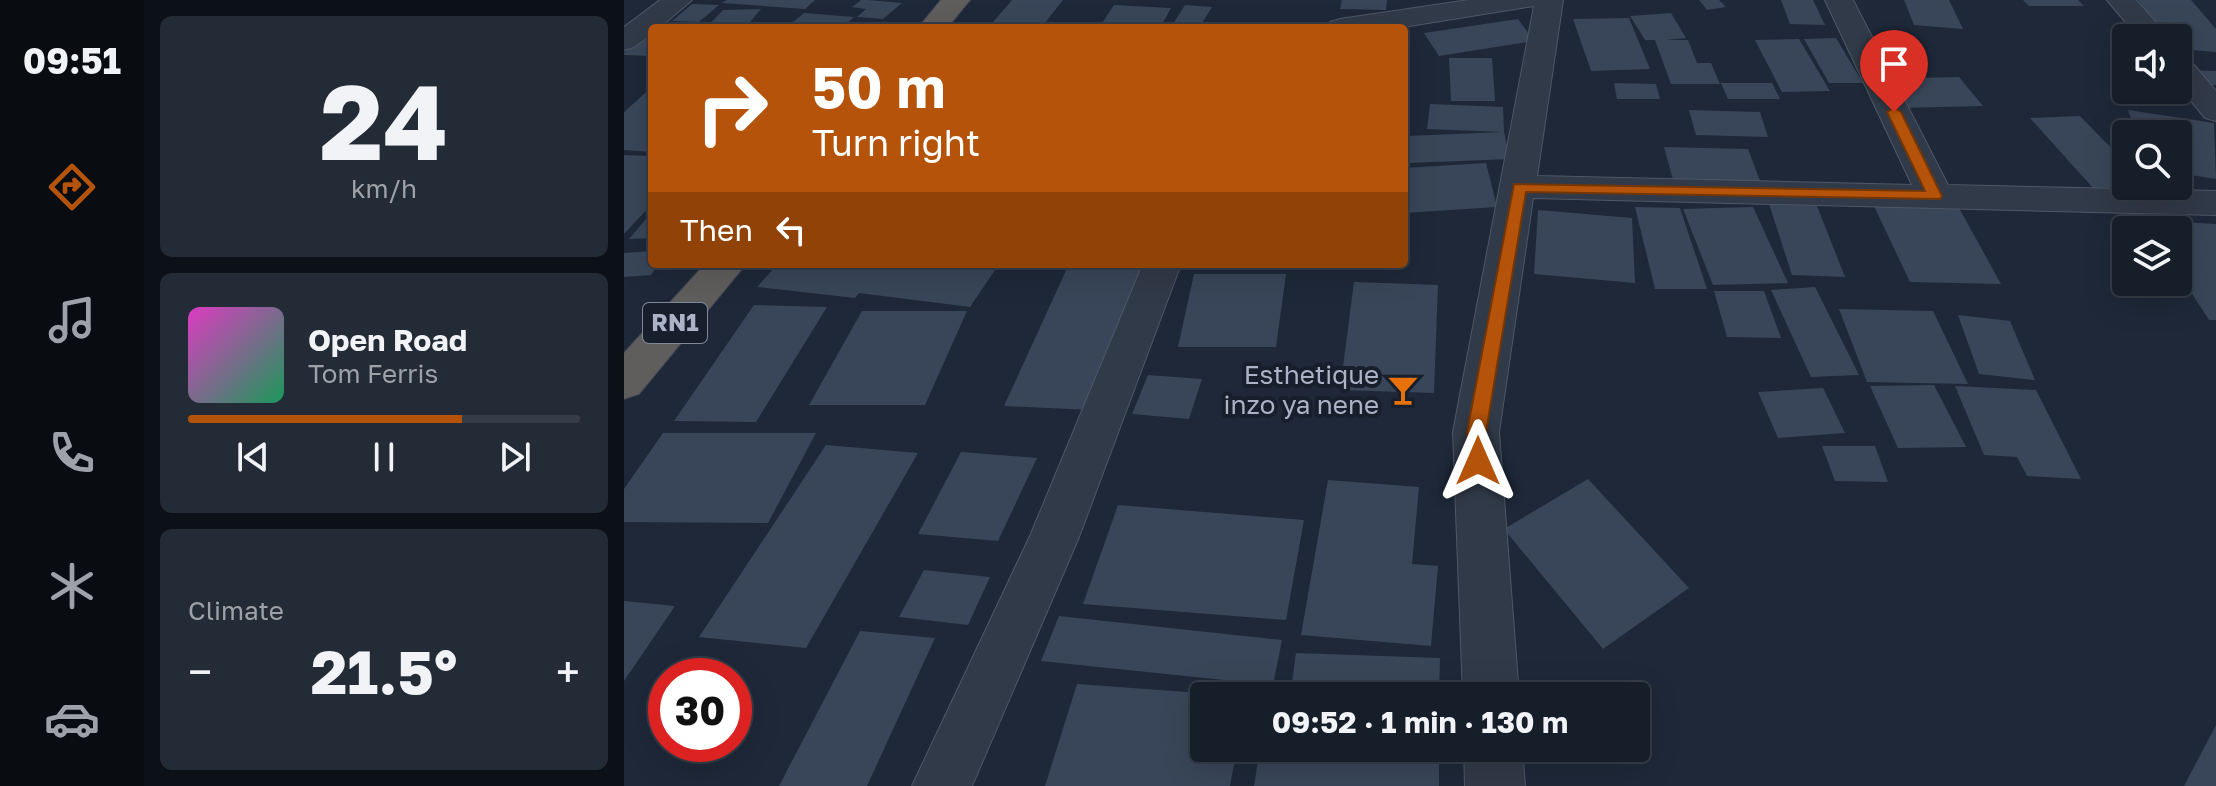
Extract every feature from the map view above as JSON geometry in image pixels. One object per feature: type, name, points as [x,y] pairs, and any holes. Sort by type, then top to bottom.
[{"type":"highway","points":[[935,24],[956,0]]},
{"type":"highway","name":"RN1","points":[[624,382],[724,268]]},
{"type":"street","points":[[624,41],[678,0]]},
{"type":"street","points":[[1366,24],[1525,0]]},
{"type":"street","points":[[1490,682],[1476,432],[1520,187],[1549,0]]},
{"type":"street","points":[[1839,0],[1935,196]]},
{"type":"street","points":[[2121,0],[2142,24]]},
{"type":"street","points":[[2192,82],[2216,111]]},
{"type":"street","points":[[1520,187],[2216,203]]},
{"type":"street","points":[[942,786],[1054,537],[1160,268]]},
{"type":"street","points":[[1494,762],[1495,786]]},
{"type":"building","points":[[727,0],[815,0],[805,9],[722,3]]},
{"type":"building","points":[[861,0],[902,3],[883,19],[857,17],[866,9],[852,7]]},
{"type":"building","points":[[1012,0],[1063,0],[1044,24],[991,24]]},
{"type":"building","points":[[1342,0],[1387,0],[1386,10],[1340,9]]},
{"type":"building","points":[[1699,0],[1719,0],[1726,7],[1707,10]]},
{"type":"building","points":[[1781,0],[1813,0],[1825,25],[1790,24]]},
{"type":"building","points":[[1904,0],[1949,0],[1963,29],[1914,25]]},
{"type":"building","points":[[2023,0],[2078,0],[2084,6],[2029,6]]},
{"type":"building","points":[[2138,0],[2191,0],[2216,29],[2216,52],[2192,50],[2192,24],[2157,24]]},
{"type":"building","points":[[692,4],[719,5],[699,22],[672,21]]},
{"type":"building","points":[[1114,5],[1171,8],[1162,24],[1102,24]]},
{"type":"building","points":[[1185,5],[1212,7],[1201,24],[1173,24]]},
{"type":"building","points":[[761,9],[748,24],[710,24],[723,10]]},
{"type":"building","points":[[804,13],[854,17],[846,24],[791,24]]},
{"type":"building","points":[[1671,13],[1686,38],[1665,40],[1688,40],[1697,63],[1711,63],[1720,84],[1671,84],[1655,40],[1645,40],[1630,16]]},
{"type":"building","points":[[1629,18],[1650,69],[1591,71],[1573,19]]},
{"type":"building","points":[[1518,19],[1534,41],[1439,56],[1424,33]]},
{"type":"building","points":[[1836,38],[1863,83],[1829,83],[1804,39]]},
{"type":"building","points":[[1799,39],[1830,91],[1782,92],[1755,40]]},
{"type":"building","points":[[648,40],[648,56],[624,55],[625,46],[635,47]]},
{"type":"building","points":[[1449,58],[1492,58],[1495,101],[1451,101]]},
{"type":"building","points":[[2192,70],[2216,71],[2216,85],[2199,85],[2192,77]]},
{"type":"building","points":[[1959,77],[1983,106],[1900,108],[1880,79]]},
{"type":"building","points":[[1614,83],[1656,84],[1660,99],[1617,99]]},
{"type":"building","points":[[1721,83],[1772,83],[1780,99],[1728,99]]},
{"type":"building","points":[[648,91],[648,152],[624,150],[624,112]]},
{"type":"building","points":[[1430,104],[1503,107],[1504,132],[1427,129]]},
{"type":"building","points":[[1689,110],[1760,112],[1768,137],[1696,135]]},
{"type":"building","points":[[2128,110],[2214,123],[2216,179],[2192,175],[2192,120],[2132,120]]},
{"type":"building","points":[[2080,116],[2112,149],[2112,187],[2093,188],[2030,118]]},
{"type":"building","points":[[1504,132],[1510,159],[1409,163],[1408,136]]},
{"type":"building","points":[[1664,147],[1748,149],[1760,181],[1673,180]]},
{"type":"building","points":[[624,155],[648,156],[648,208],[624,234]]},
{"type":"building","points":[[1486,163],[1497,207],[1408,213],[1408,168]]},
{"type":"building","points":[[1769,204],[1817,206],[1845,277],[1792,275]]},
{"type":"building","points":[[1873,204],[1958,206],[2001,284],[1910,282]]},
{"type":"building","points":[[1635,207],[1680,208],[1707,289],[1655,289]]},
{"type":"building","points":[[1753,207],[1788,283],[1713,285],[1683,209]]},
{"type":"building","points":[[1538,210],[1632,218],[1635,283],[1534,274]]},
{"type":"building","points":[[648,217],[648,238],[629,239]]},
{"type":"building","points":[[2192,223],[2216,224],[2216,320],[2209,320],[2192,294]]},
{"type":"building","points":[[648,251],[648,268],[655,268],[651,275],[624,277],[624,253]]},
{"type":"building","points":[[774,268],[996,268],[970,307],[859,293],[855,298],[757,287]]},
{"type":"building","points":[[1067,268],[1145,268],[1092,410],[1004,406]]},
{"type":"building","points":[[1194,274],[1286,274],[1276,347],[1178,347]]},
{"type":"building","points":[[1354,282],[1438,285],[1434,393],[1340,390]]},
{"type":"building","points":[[1815,287],[1859,375],[1811,377],[1771,290]]},
{"type":"building","points":[[1714,291],[1764,291],[1781,338],[1727,337]]},
{"type":"building","points":[[754,305],[827,307],[756,422],[674,421]]},
{"type":"building","points":[[1839,309],[1933,311],[1968,384],[1867,382]]},
{"type":"building","points":[[862,311],[967,311],[925,405],[809,405]]},
{"type":"building","points":[[1958,315],[2010,321],[2035,380],[1979,374]]},
{"type":"building","points":[[1148,375],[1202,379],[1189,419],[1132,414]]},
{"type":"building","points":[[1934,385],[1966,447],[1898,448],[1870,386]]},
{"type":"building","points":[[1955,386],[2036,390],[2081,479],[2027,476],[2017,457],[1984,455]]},
{"type":"building","points":[[1823,388],[1845,433],[1778,438],[1758,392]]},
{"type":"building","points":[[663,433],[816,433],[768,523],[624,522],[624,489]]},
{"type":"building","points":[[826,445],[918,453],[806,648],[699,637]]},
{"type":"building","points":[[1822,446],[1875,446],[1888,482],[1835,481]]},
{"type":"building","points":[[961,452],[1037,458],[998,541],[918,534]]},
{"type":"building","points":[[1588,479],[1689,588],[1603,649],[1504,529]]},
{"type":"building","points":[[1328,480],[1419,487],[1412,564],[1438,566],[1431,646],[1301,635]]},
{"type":"building","points":[[1118,505],[1304,520],[1286,620],[1083,604]]},
{"type":"building","points":[[924,570],[990,577],[968,625],[899,617]]},
{"type":"building","points":[[624,601],[675,606],[624,681]]},
{"type":"building","points":[[1059,616],[1282,640],[1274,682],[1244,682],[1041,661]]},
{"type":"building","points":[[860,631],[935,638],[867,786],[779,786]]},
{"type":"building","points":[[1296,653],[1440,658],[1439,682],[1292,682]]},
{"type":"building","points":[[1077,684],[1190,692],[1190,762],[1234,762],[1230,786],[1045,786]]},
{"type":"building","points":[[2216,725],[2216,786],[2184,786]]},
{"type":"building","points":[[1258,762],[1439,762],[1439,786],[1254,786]]},
{"type":"place","name":"Esthetique inzo ya nene","points":[[1403,390]]},
{"type":"route","points":[[1478,461],[1476,432],[1520,187],[1935,196],[1894,112]]}]
